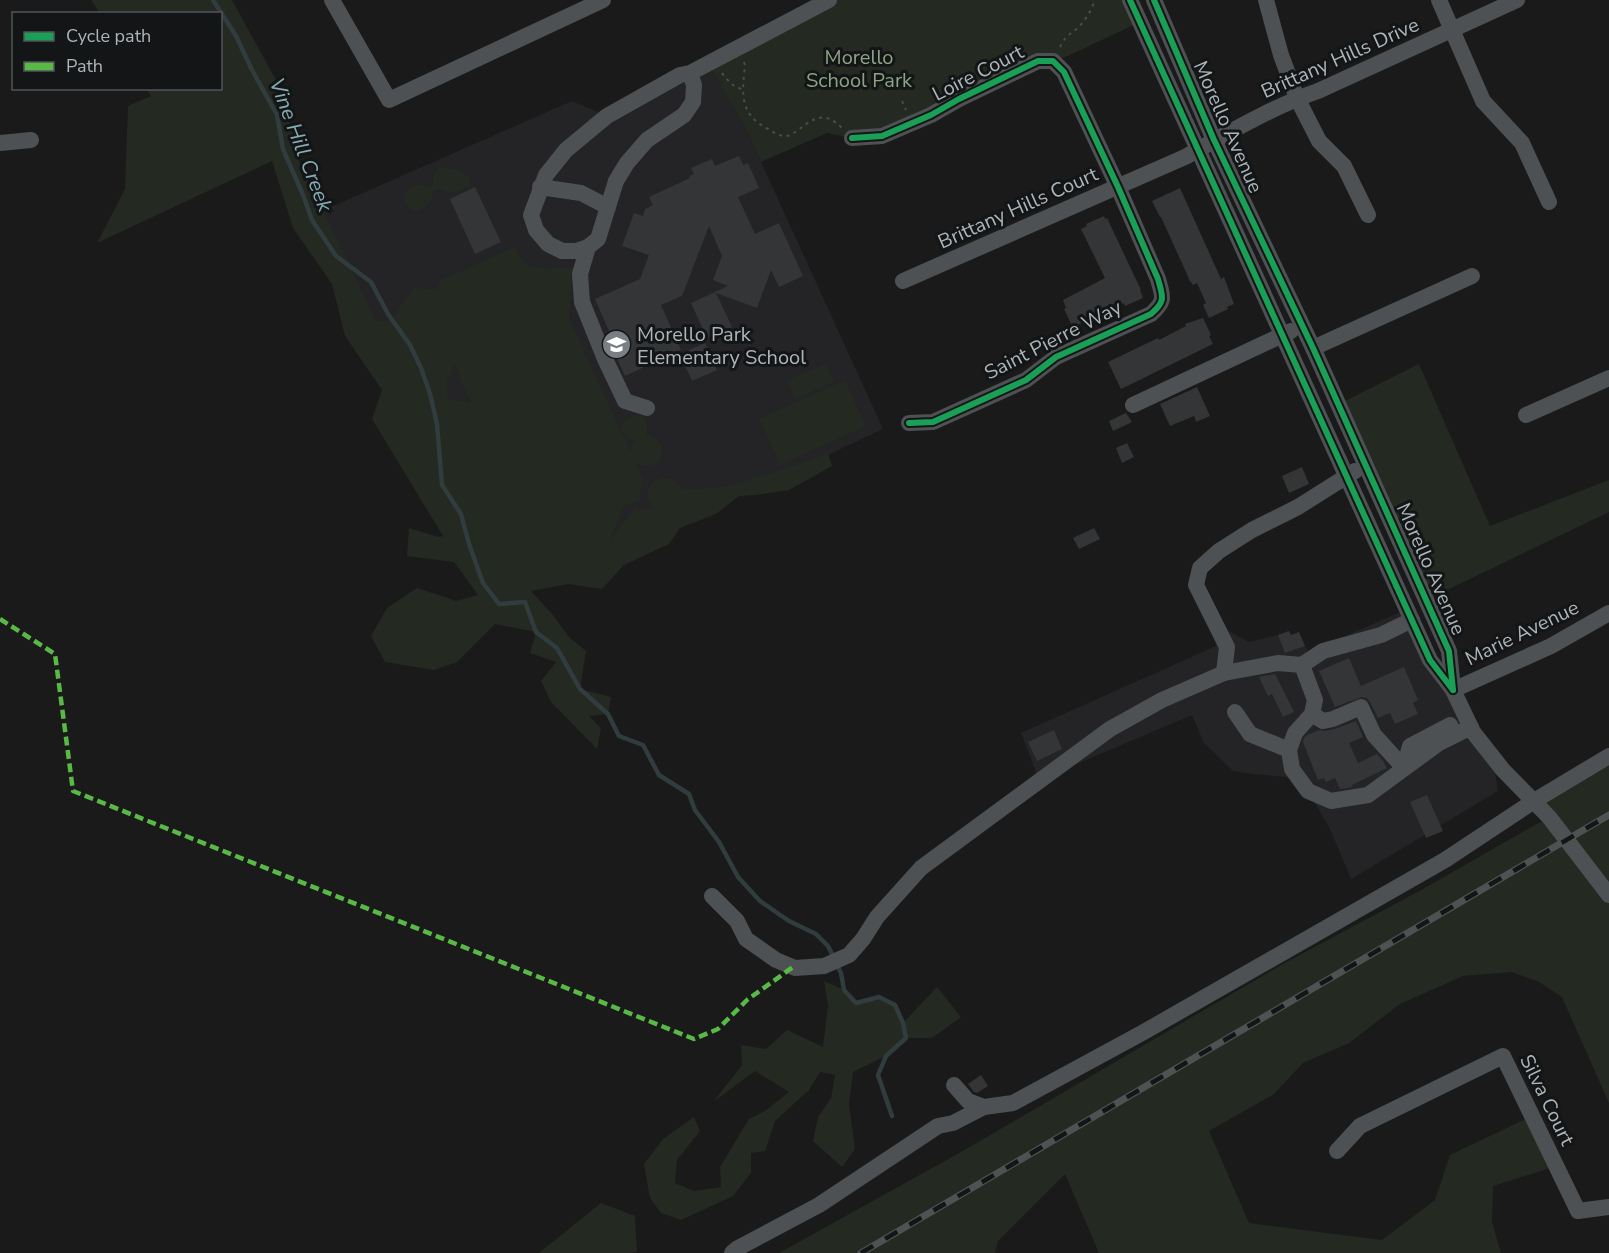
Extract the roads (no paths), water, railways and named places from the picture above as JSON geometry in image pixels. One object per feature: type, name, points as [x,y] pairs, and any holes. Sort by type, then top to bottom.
[{"type":"street","points":[[332,0],[389,100],[603,0]]},
{"type":"street","points":[[690,73],[694,85],[693,102],[684,115],[647,140],[627,163],[616,181],[598,239],[588,247],[576,250],[562,250],[548,244],[536,230],[531,215],[546,175],[566,150],[607,116],[680,75],[690,73],[716,60],[829,0]]},
{"type":"street","name":"Morello Avenue","points":[[1130,0],[1430,660],[1453,690],[1468,722],[1503,770],[1549,817],[1609,895]]},
{"type":"street","name":"Morello Avenue","points":[[1154,0],[1214,141],[1303,325],[1449,651],[1453,690]]},
{"type":"street","points":[[1266,0],[1281,56],[1298,98],[1319,141],[1344,166],[1368,215]]},
{"type":"street","points":[[1439,0],[1483,101],[1522,143],[1549,202]]},
{"type":"street","name":"Brittany Hills Drive","points":[[1214,141],[1298,98],[1517,0]]},
{"type":"street","name":"Loire Court","points":[[852,138],[882,136],[931,115],[1038,61],[1053,61],[1064,72],[1118,187]]},
{"type":"street","points":[[0,143],[32,140]]},
{"type":"street","name":"Brittany Hills Court","points":[[903,281],[1185,157],[1214,141]]},
{"type":"street","points":[[540,187],[581,193],[608,207]]},
{"type":"street","name":"Saint Pierre Way","points":[[909,423],[933,422],[1026,380],[1056,357],[1151,314],[1160,307],[1163,295],[1158,279],[1118,187]]},
{"type":"street","points":[[588,247],[580,274],[582,302],[625,401],[647,408]]},
{"type":"street","points":[[1313,348],[1472,276]]},
{"type":"street","points":[[1133,405],[1303,325]]},
{"type":"street","points":[[1526,415],[1609,378]]},
{"type":"street","points":[[1224,673],[1227,647],[1196,585],[1200,568],[1219,551],[1252,530],[1298,507],[1366,465]]},
{"type":"street","name":"Marie Avenue","points":[[1453,690],[1551,646],[1609,612]]},
{"type":"street","points":[[712,896],[737,921],[746,939],[776,960],[795,968],[824,966],[849,955],[877,917],[921,868],[1110,729],[1162,700],[1224,673],[1278,663],[1302,665],[1323,651],[1381,635],[1412,620]]},
{"type":"street","points":[[1302,665],[1314,700],[1312,714],[1295,733],[1288,750],[1292,770],[1308,791],[1331,801],[1368,795],[1468,722]]},
{"type":"street","points":[[1312,714],[1323,721],[1361,707],[1374,735],[1404,768]]},
{"type":"street","points":[[1234,712],[1250,735],[1288,750]]},
{"type":"street","points":[[732,1253],[819,1205],[938,1126],[953,1123],[984,1107],[1013,1103],[1142,1033],[1445,860],[1534,801],[1609,756]]},
{"type":"street","name":"Silva Court","points":[[1337,1151],[1360,1126],[1503,1056],[1578,1211],[1609,1207]]},
{"type":"street","points":[[954,1086],[968,1101],[984,1107]]},
{"type":"waterway","name":"Vine Hill Creek","points":[[213,0],[221,12]]},
{"type":"waterway","name":"Vine Hill Creek","points":[[222,14],[236,36],[277,115],[283,149],[312,220],[336,256],[371,282],[388,314],[410,345],[421,368],[437,424],[442,485],[461,514],[483,583],[499,604],[525,602],[536,632],[557,648],[580,689],[608,714],[619,736],[643,745],[659,775],[689,794],[695,810],[719,842],[738,877],[760,901],[789,921],[816,934],[828,946],[834,958]]},
{"type":"waterway","name":"Vine Hill Creek","points":[[837,965],[844,990],[856,1003],[879,997],[895,1005],[903,1023],[906,1038],[886,1056],[878,1075],[892,1116]]},
{"type":"railway","points":[[861,1253],[1609,815]]},
{"type":"place","name":"Morello Park Elementary School","points":[[616,345]]},
{"type":"park label","name":"Morello School Park","points":[[859,68]]}]
